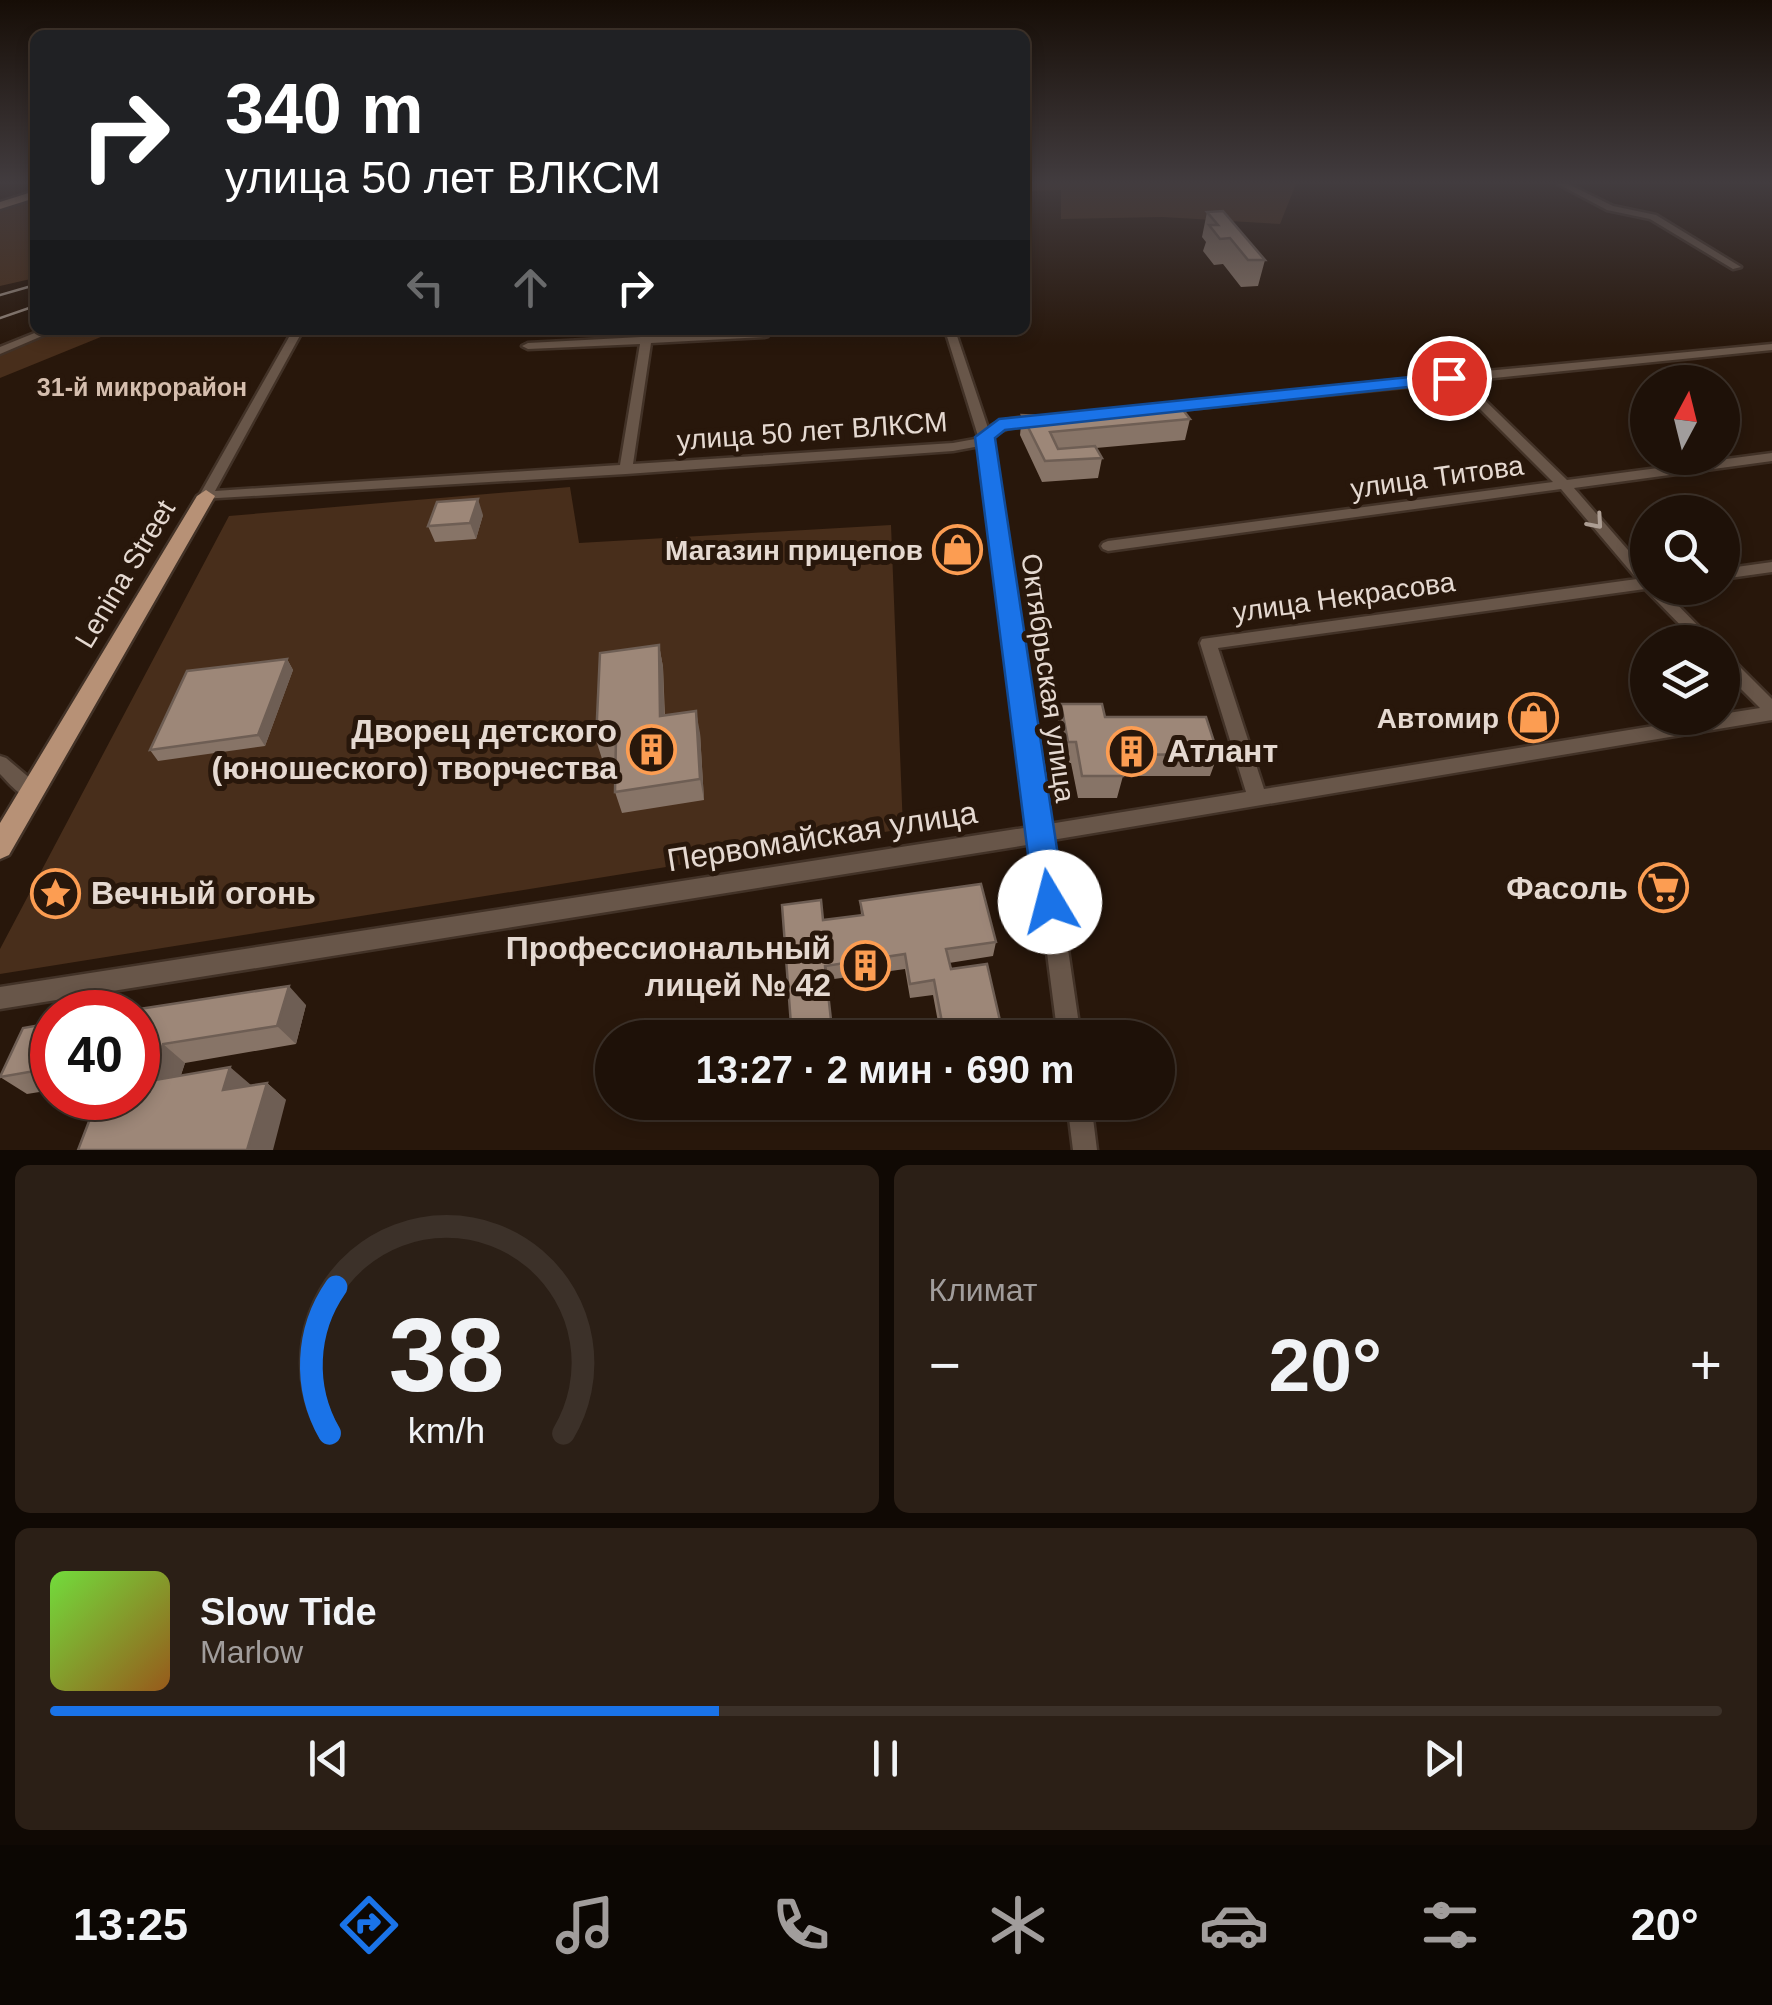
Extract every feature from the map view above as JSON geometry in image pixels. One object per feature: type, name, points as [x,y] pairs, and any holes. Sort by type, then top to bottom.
[{"type":"main road","name":"Lenina Street","points":[[0,847],[206,496]]},
{"type":"street","points":[[1687,238],[1736,267]]},
{"type":"street","points":[[0,351],[38,335]]},
{"type":"street","name":"Lenina Street","points":[[206,496],[295,335]]},
{"type":"street","points":[[528,346],[647,335],[626,470]]},
{"type":"street","name":"Октябрьская улица","points":[[952,335],[985,437],[1067,1020]]},
{"type":"street","points":[[1136,410],[1772,347]]},
{"type":"street","points":[[1454,378],[1564,485],[1630,562]]},
{"type":"street","name":"улица 50 лет ВЛКСМ","points":[[206,496],[953,447],[979,442],[999,424],[1058,418]]},
{"type":"street","name":"улица Титова","points":[[1108,546],[1772,457]]},
{"type":"street","points":[[1740,571],[1772,567]]},
{"type":"street","name":"улица Некрасова","points":[[1257,796],[1208,643],[1630,587]]},
{"type":"street","points":[[1670,605],[1689,625]]},
{"type":"street","points":[[1740,678],[1772,711]]},
{"type":"street","name":"Первомайская улица","points":[[0,998],[1040,834],[1772,711]]},
{"type":"street","points":[[0,762],[31,791]]},
{"type":"street","points":[[1081,1120],[1085,1150]]},
{"type":"shaded area","points":[[0,238],[30,238],[30,279],[0,286]]},
{"type":"shaded area","points":[[43,335],[106,335],[0,378],[0,353]]},
{"type":"shaded area","points":[[570,487],[579,543],[891,525],[903,829],[0,974],[0,949],[229,516]]},
{"type":"building","points":[[1219,238],[1246,238],[1265,260],[1248,260],[1230,238]]},
{"type":"building","points":[[1177,402],[1190,419],[1050,432],[1058,449],[1095,446],[1102,458],[1045,461],[1022,415],[1044,416]]},
{"type":"building","points":[[478,499],[470,523],[428,526],[437,502]]},
{"type":"building","name":"Дворец детского (юношеского) творчества","points":[[659,645],[660,716],[696,711],[700,779],[615,792],[616,737],[596,740],[600,653]]},
{"type":"building","points":[[287,659],[258,735],[150,750],[187,671]]},
{"type":"building","points":[[1061,704],[1102,704],[1105,717],[1206,717],[1218,754],[1118,755],[1123,776],[1082,776],[1076,742],[1068,742]]},
{"type":"building","name":"Профессиональный лицей № 42","points":[[981,884],[996,942],[946,949],[951,969],[987,964],[1000,1020],[942,1020],[934,980],[910,984],[905,954],[825,966],[831,1020],[791,1020],[782,905],[821,900],[823,920],[863,915],[860,901]]},
{"type":"building","points":[[289,986],[277,1026],[163,1044],[160,1053],[160,1006]]},
{"type":"building","points":[[30,1027],[30,1072],[0,1077],[23,1028]]},
{"type":"building","points":[[230,1067],[223,1090],[267,1083],[247,1150],[78,1150],[90,1120],[160,1120],[160,1079]]},
{"type":"railway","points":[[0,295],[30,286]]},
{"type":"railway","points":[[0,318],[30,308]]},
{"type":"place","name":"Магазин прицепов","points":[[958,550]]},
{"type":"place","name":"Автомир","points":[[1534,718]]},
{"type":"place","name":"Дворец детского (юношеского) творчества","points":[[652,749]]},
{"type":"place","name":"Атлант","points":[[1132,751]]},
{"type":"place","name":"Фасоль","points":[[1663,888]]},
{"type":"place","name":"Вечный огонь","points":[[56,893]]},
{"type":"place","name":"Профессиональный лицей № 42","points":[[866,966]]},
{"type":"district","name":"31-й микрорайон","points":[[142,387]]},
{"type":"route","points":[[1050,902],[985,437],[999,424],[1449,378]]}]
